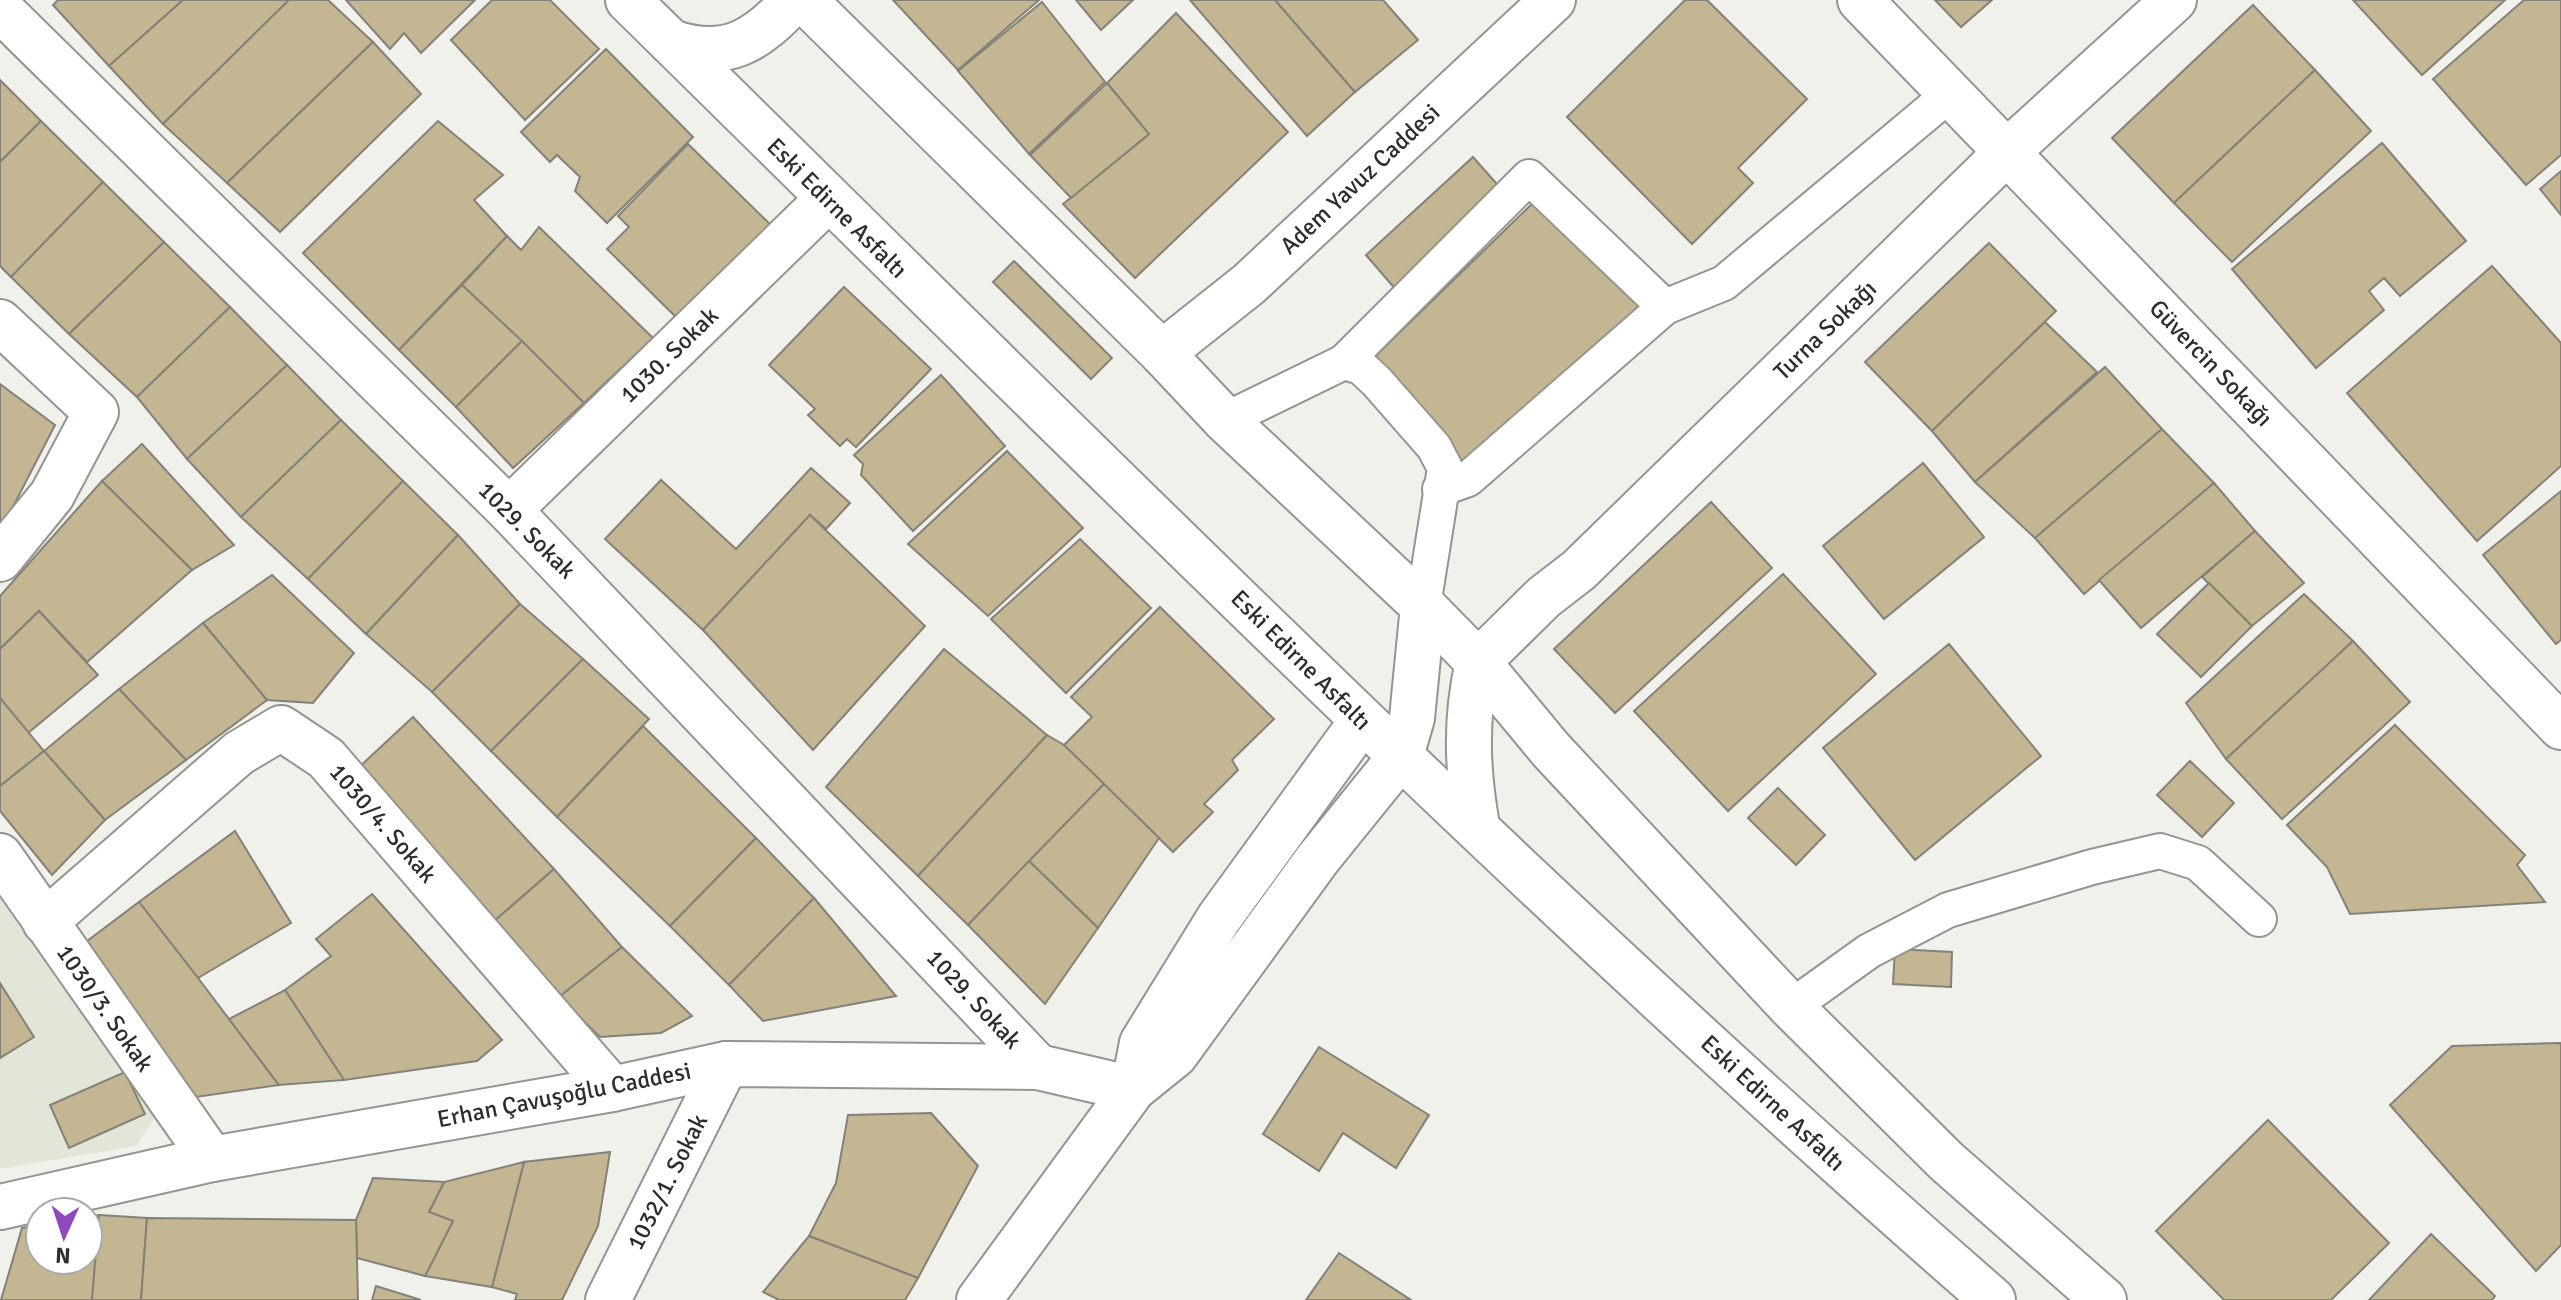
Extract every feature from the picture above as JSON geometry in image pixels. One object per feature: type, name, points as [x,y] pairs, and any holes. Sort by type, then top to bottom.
[{"type":"street","name":"Eski Edirne Asfaltı","points":[[628,0],[1362,721],[1859,1183],[1993,1300]]},
{"type":"street","points":[[671,42],[699,52],[723,50],[765,30],[794,0]]},
{"type":"street","points":[[804,0],[1162,353],[1225,420],[1423,606],[1478,662],[1551,750],[1791,1007],[1946,1161],[2104,1300]]},
{"type":"street","name":"Adem Yavuz Caddesi","points":[[1162,353],[1249,284],[1553,0]]},
{"type":"street","name":"Güvercin Sokağı","points":[[1860,0],[2561,727]]},
{"type":"street","name":"Turna Sokağı","points":[[1478,662],[1544,597],[1579,570],[2007,152],[2174,0]]},
{"type":"street","name":"1029. Sokak","points":[[0,9],[509,510],[1038,1067]]},
{"type":"street","name":"1030. Sokak","points":[[509,510],[828,199]]},
{"type":"street","points":[[0,322],[96,412],[52,495],[0,559]]},
{"type":"street","points":[[979,1300],[1133,1089],[1175,1055],[1317,860],[1401,756],[1412,718],[1423,606]]},
{"type":"street","points":[[1477,826],[1467,770],[1467,739],[1478,662]]},
{"type":"street","points":[[1133,1089],[1142,1043],[1219,918],[1362,721]]},
{"type":"street","name":"1030/4. Sokak","points":[[45,922],[239,753],[281,728],[326,758],[612,1089]]},
{"type":"street","name":"1030/3. Sokak","points":[[0,856],[212,1159]]},
{"type":"street","name":"Erhan Çavuşoğlu Caddesi","points":[[0,1207],[212,1159],[612,1089],[726,1064],[1038,1067],[1133,1089]]},
{"type":"street","name":"1032/1. Sokak","points":[[608,1300],[726,1064]]},
{"type":"lane","points":[[1440,489],[1468,479],[1665,307],[1724,283],[1951,93]]},
{"type":"lane","points":[[1225,420],[1344,362],[1529,177],[1665,307]]},
{"type":"lane","points":[[1344,362],[1361,367],[1377,382],[1434,447],[1445,468],[1423,606]]},
{"type":"lane","points":[[1791,1007],[1869,951],[1948,910],[2092,867],[2160,851],[2198,863],[2259,919]]},
{"type":"shaded area","points":[[0,883],[160,1109],[136,1146],[0,1169]]},
{"type":"building","points":[[58,0],[183,0],[109,66],[53,5]]},
{"type":"building","points":[[183,0],[289,0],[163,124],[109,66]]},
{"type":"building","points":[[289,0],[328,0],[373,42],[227,183],[163,124]]},
{"type":"building","points":[[346,0],[475,0],[421,53],[404,33],[390,49]]},
{"type":"building","points":[[492,0],[550,0],[599,49],[525,120],[451,40]]},
{"type":"building","points":[[893,0],[1039,0],[958,70]]},
{"type":"building","points":[[1076,0],[1133,0],[1101,30]]},
{"type":"building","points":[[1190,0],[1275,0],[1355,92],[1307,136]]},
{"type":"building","points":[[1275,0],[1383,0],[1418,40],[1355,92]]},
{"type":"building","points":[[1685,0],[1707,0],[1807,99],[1738,168],[1753,183],[1692,244],[1567,117]]},
{"type":"building","points":[[1935,0],[1992,0],[1961,27]]},
{"type":"building","points":[[2353,0],[2505,0],[2422,75]]},
{"type":"building","points":[[2524,0],[2561,0],[2561,155],[2526,185],[2433,79]]},
{"type":"building","points":[[1042,2],[1105,82],[1029,154],[958,71]]},
{"type":"building","points":[[2253,5],[2315,70],[2174,203],[2112,138]]},
{"type":"building","points":[[1176,13],[1288,132],[1135,278],[1063,204],[1149,134],[1107,83]]},
{"type":"building","points":[[373,42],[421,94],[280,232],[227,183]]},
{"type":"building","points":[[606,49],[693,137],[607,223],[575,191],[580,177],[557,155],[550,162],[521,132]]},
{"type":"building","points":[[2315,70],[2371,131],[2232,262],[2174,203]]},
{"type":"building","points":[[0,80],[41,121],[0,162]]},
{"type":"building","points":[[1107,83],[1149,134],[1071,198],[1030,155]]},
{"type":"building","points":[[41,121],[103,182],[11,277],[0,266],[0,162]]},
{"type":"building","points":[[438,121],[503,175],[474,200],[507,236],[399,350],[303,253]]},
{"type":"building","points":[[2382,143],[2466,241],[2400,296],[2384,278],[2369,291],[2384,310],[2316,368],[2232,269]]},
{"type":"building","points":[[688,144],[777,231],[684,325],[607,249],[629,227],[618,216]]},
{"type":"building","points":[[1473,157],[1503,191],[1397,291],[1366,255]]},
{"type":"building","points":[[2561,171],[2561,215],[2540,189]]},
{"type":"building","points":[[103,182],[164,242],[69,334],[11,277]]},
{"type":"building","points":[[1536,200],[1639,306],[1470,470],[1367,364]]},
{"type":"building","points":[[539,227],[653,338],[584,403],[462,285],[507,236],[521,250]]},
{"type":"building","points":[[164,242],[230,307],[137,397],[69,334]]},
{"type":"building","points":[[1989,243],[2056,311],[1932,431],[1865,362]]},
{"type":"building","points":[[1014,261],[1112,358],[1091,379],[993,282]]},
{"type":"building","points":[[2492,266],[2561,343],[2561,466],[2477,541],[2347,393]]},
{"type":"building","points":[[462,285],[522,341],[456,407],[399,350]]},
{"type":"building","points":[[844,287],[931,369],[856,447],[847,439],[840,446],[808,415],[815,409],[769,365]]},
{"type":"building","points":[[230,307],[287,365],[187,459],[137,397]]},
{"type":"building","points":[[2045,322],[2097,372],[1975,482],[1932,431]]},
{"type":"building","points":[[522,341],[584,403],[513,468],[456,407]]},
{"type":"building","points":[[287,365],[341,420],[241,517],[187,459]]},
{"type":"building","points":[[2105,367],[2162,429],[2035,538],[1975,482]]},
{"type":"building","points":[[941,375],[1005,446],[913,531],[861,475],[863,464],[854,455]]},
{"type":"building","points":[[0,384],[55,425],[0,532]]},
{"type":"building","points":[[341,420],[403,481],[308,579],[241,517]]},
{"type":"building","points":[[2162,429],[2214,483],[2084,594],[2035,538]]},
{"type":"building","points":[[142,444],[234,545],[192,570],[102,481]]},
{"type":"building","points":[[1007,451],[1083,528],[988,616],[908,544]]},
{"type":"building","points":[[1923,463],[1984,537],[1884,619],[1823,546]]},
{"type":"building","points":[[811,468],[850,503],[826,529],[810,515],[703,630],[605,539],[661,480],[736,549]]},
{"type":"building","points":[[102,481],[192,570],[87,662],[39,611],[0,649],[0,596]]},
{"type":"building","points":[[403,481],[458,535],[366,634],[308,579]]},
{"type":"building","points":[[2214,483],[2255,531],[2141,628],[2099,580]]},
{"type":"building","points":[[2561,491],[2561,640],[2556,644],[2483,555]]},
{"type":"building","points":[[1711,502],[1772,568],[1615,713],[1554,649]]},
{"type":"building","points":[[810,515],[925,626],[813,750],[703,630]]},
{"type":"building","points":[[2255,531],[2304,583],[2252,626],[2202,577]]},
{"type":"building","points":[[458,535],[520,604],[432,692],[366,634]]},
{"type":"building","points":[[1080,539],[1151,608],[1066,693],[991,619]]},
{"type":"building","points":[[1783,574],[1876,674],[1728,811],[1634,711]]},
{"type":"building","points":[[272,575],[354,653],[313,703],[267,700],[203,623]]},
{"type":"building","points":[[2209,583],[2252,626],[2201,677],[2157,634]]},
{"type":"building","points":[[2304,594],[2353,641],[2226,759],[2186,703]]},
{"type":"building","points":[[520,604],[583,659],[491,751],[432,692]]},
{"type":"building","points":[[1160,607],[1274,719],[1232,760],[1238,770],[1204,804],[1213,812],[1173,852],[1064,745],[1092,717],[1071,697]]},
{"type":"building","points":[[39,611],[98,675],[28,733],[0,698],[0,649]]},
{"type":"building","points":[[203,623],[267,700],[186,760],[119,689]]},
{"type":"building","points":[[2353,641],[2410,702],[2282,819],[2226,759]]},
{"type":"building","points":[[1949,644],[2041,756],[1915,860],[1823,748]]},
{"type":"building","points":[[944,649],[1047,735],[918,876],[826,787]]},
{"type":"building","points":[[583,659],[649,719],[557,817],[491,751]]},
{"type":"building","points":[[119,689],[186,760],[105,820],[44,751]]},
{"type":"building","points":[[0,698],[44,751],[0,786]]},
{"type":"building","points":[[413,717],[554,869],[492,923],[356,770]]},
{"type":"building","points":[[2395,725],[2525,855],[2517,865],[2545,902],[2350,914],[2327,867],[2287,825]]},
{"type":"building","points":[[643,726],[756,838],[670,926],[557,817]]},
{"type":"building","points":[[1047,735],[1064,745],[1104,784],[968,925],[918,876]]},
{"type":"building","points":[[44,751],[105,820],[52,875],[0,811],[0,786]]},
{"type":"building","points":[[2190,761],[2234,803],[2202,837],[2157,795]]},
{"type":"building","points":[[1104,784],[1159,838],[1098,928],[1029,861]]},
{"type":"building","points":[[1778,788],[1825,835],[1796,865],[1748,818]]},
{"type":"building","points":[[235,831],[291,923],[198,978],[139,902]]},
{"type":"building","points":[[756,838],[814,898],[729,985],[670,926]]},
{"type":"building","points":[[1029,861],[1098,928],[1045,1004],[968,925]]},
{"type":"building","points":[[554,869],[622,947],[559,997],[492,923]]},
{"type":"building","points":[[372,894],[502,1040],[477,1061],[344,1080],[285,990],[331,956],[316,939]]},
{"type":"building","points":[[814,898],[896,996],[763,1021],[729,985]]},
{"type":"building","points":[[139,902],[279,1085],[182,1099],[70,954]]},
{"type":"building","points":[[622,947],[692,1016],[661,1033],[600,1037],[559,997]]},
{"type":"building","points":[[1895,949],[1952,952],[1951,987],[1893,984]]},
{"type":"building","points":[[0,983],[34,1037],[0,1058]]},
{"type":"building","points":[[285,990],[344,1080],[279,1085],[229,1019]]},
{"type":"building","points":[[2561,1043],[2561,1245],[2536,1271],[2390,1105],[2452,1046]]},
{"type":"building","points":[[1319,1047],[1429,1115],[1396,1168],[1343,1133],[1319,1171],[1263,1134]]},
{"type":"building","points":[[125,1072],[145,1114],[69,1148],[50,1105]]},
{"type":"building","points":[[931,1113],[978,1166],[918,1278],[809,1236],[836,1183],[848,1115]]},
{"type":"building","points":[[2268,1120],[2389,1243],[2331,1300],[2224,1300],[2156,1231]]},
{"type":"building","points":[[610,1152],[598,1226],[562,1300],[515,1300],[517,1294],[492,1287],[524,1162]]},
{"type":"building","points":[[524,1162],[492,1287],[425,1276],[453,1221],[429,1212],[444,1182]]},
{"type":"building","points":[[373,1178],[444,1182],[429,1212],[453,1221],[425,1276],[357,1258],[356,1220]]},
{"type":"building","points":[[104,1215],[147,1218],[141,1300],[92,1300],[94,1276],[104,1276]]},
{"type":"building","points":[[147,1218],[356,1220],[358,1300],[141,1300]]},
{"type":"building","points":[[22,1228],[24,1276],[94,1276],[92,1300],[1,1300]]},
{"type":"building","points":[[2431,1234],[2495,1296],[2492,1300],[2369,1300]]},
{"type":"building","points":[[809,1236],[918,1278],[905,1300],[779,1300],[763,1292]]},
{"type":"building","points":[[1339,1253],[1411,1300],[1306,1300]]},
{"type":"building","points":[[376,1286],[421,1300],[372,1300]]}]
